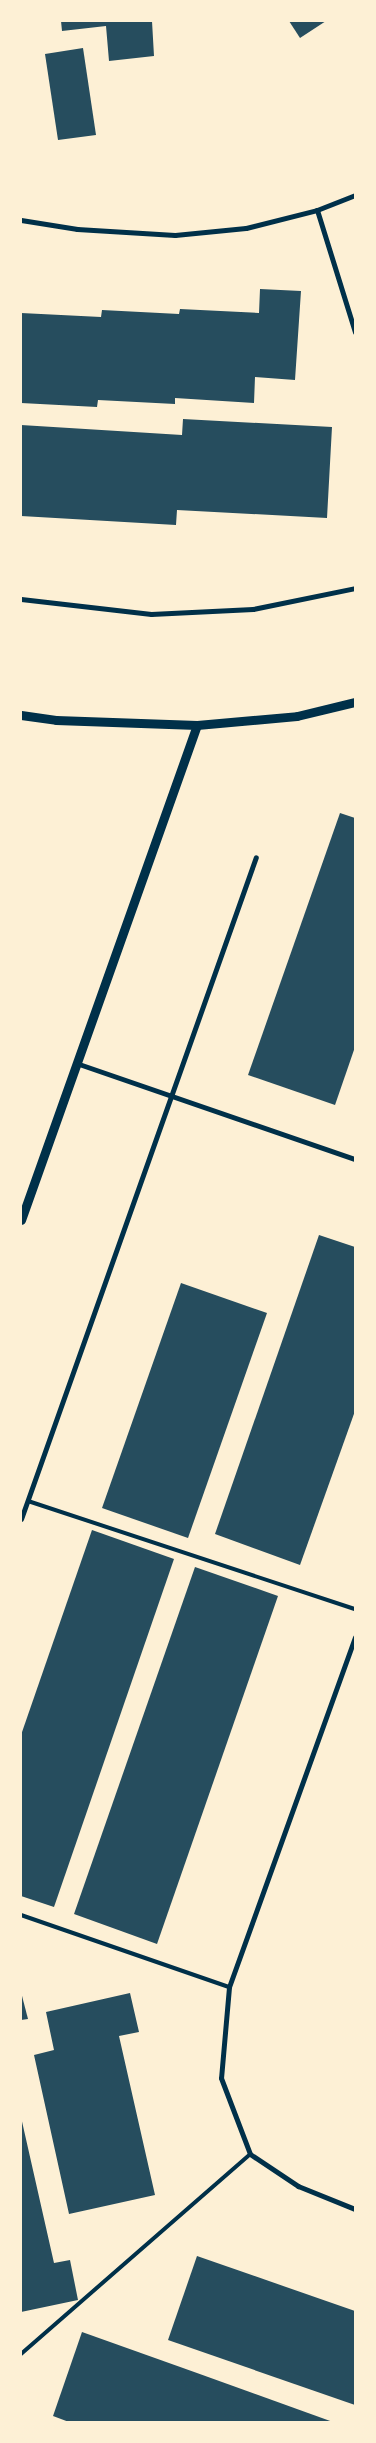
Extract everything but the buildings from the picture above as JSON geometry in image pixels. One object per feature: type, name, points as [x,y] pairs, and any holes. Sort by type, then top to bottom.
[{"type":"street","points":[[21,220],[77,229],[174,235],[246,228],[317,210],[355,195]]},
{"type":"street","points":[[317,210],[355,332]]},
{"type":"street","points":[[21,599],[151,614],[253,609],[355,588]]},
{"type":"street","points":[[21,715],[56,720],[198,725],[297,716],[355,702]]},
{"type":"street","points":[[21,1220],[198,725]]},
{"type":"street","points":[[21,1520],[170,1094],[256,857]]},
{"type":"street","points":[[76,1062],[355,1159]]},
{"type":"street","points":[[355,1637],[229,1987],[221,2078],[250,2154],[298,2186],[355,2209]]},
{"type":"lane","points":[[28,1501],[355,1609]]},
{"type":"lane","points":[[21,1914],[229,1987]]},
{"type":"lane","points":[[21,2354],[250,2154]]}]
